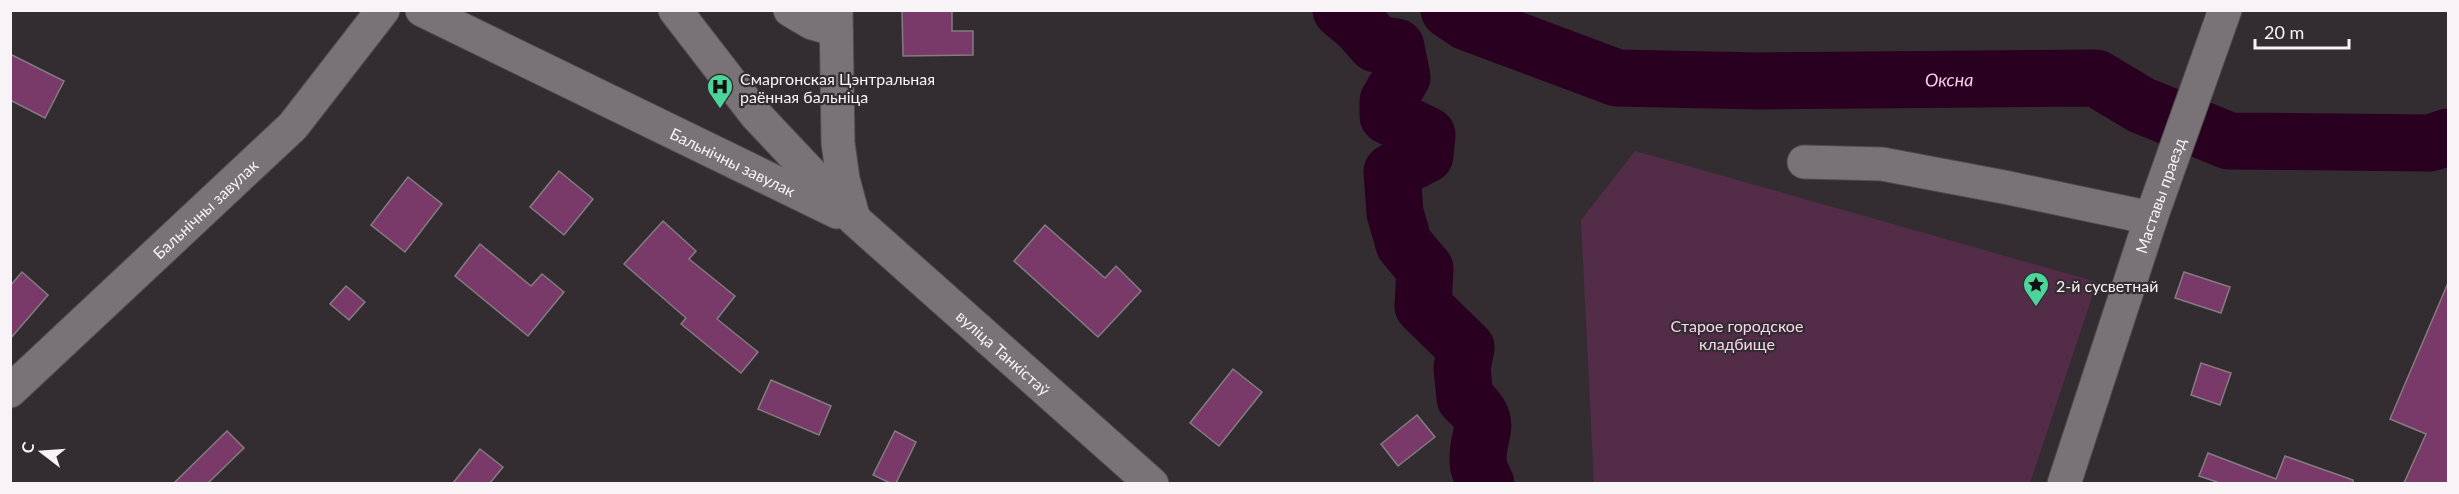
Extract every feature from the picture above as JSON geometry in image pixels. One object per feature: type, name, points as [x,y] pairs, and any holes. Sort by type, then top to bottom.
[{"type":"street","name":"Бальнічны завулак","points":[[10,391],[293,126],[383,10]]},
{"type":"street","name":"Бальнічны завулак","points":[[422,10],[855,220]]},
{"type":"street","points":[[675,10],[756,115],[855,220]]},
{"type":"street","points":[[790,10],[812,23],[836,20],[838,143],[843,179],[855,220]]},
{"type":"street","name":"Маставы праезд","points":[[2064,483],[2151,218],[2225,10]]},
{"type":"street","points":[[1804,162],[1882,165],[2009,188],[2151,218]]},
{"type":"street","name":"вуліца Танкістаў","points":[[855,220],[1152,483]]},
{"type":"green space","name":"Старое городское кладбище","points":[[1635,151],[2097,282],[2030,483],[1594,483],[1581,220]]},
{"type":"building","points":[[902,10],[952,10],[952,31],[973,31],[973,55],[903,56]]},
{"type":"building","points":[[10,54],[64,81],[45,118],[10,100]]},
{"type":"building","points":[[559,171],[593,199],[564,235],[530,207]]},
{"type":"building","points":[[408,177],[442,204],[405,252],[371,225]]},
{"type":"building","points":[[663,221],[696,251],[689,259],[735,296],[717,319],[758,352],[741,373],[681,324],[686,318],[624,264]]},
{"type":"building","points":[[1045,225],[1105,278],[1116,266],[1141,291],[1098,337],[1014,261]]},
{"type":"building","points":[[480,244],[531,286],[542,274],[564,292],[528,336],[455,276]]},
{"type":"building","points":[[22,272],[48,295],[10,339],[10,286]]},
{"type":"building","points":[[2184,272],[2230,287],[2221,313],[2175,298]]},
{"type":"building","points":[[2448,283],[2448,483],[2404,483],[2426,434],[2390,419]]},
{"type":"building","points":[[346,286],[365,302],[349,320],[330,304]]},
{"type":"building","points":[[2201,363],[2231,373],[2220,405],[2191,395]]},
{"type":"building","points":[[1233,369],[1262,392],[1219,446],[1190,423]]},
{"type":"building","points":[[771,380],[831,406],[819,435],[758,409]]},
{"type":"building","points":[[1417,415],[1435,437],[1398,466],[1381,444]]},
{"type":"building","points":[[227,431],[244,448],[208,483],[174,483]]},
{"type":"building","points":[[895,431],[916,442],[896,483],[890,483],[873,475]]},
{"type":"building","points":[[480,449],[503,467],[490,483],[453,483]]},
{"type":"building","points":[[2208,453],[2276,479],[2285,456],[2353,480],[2353,483],[2220,483],[2199,476]]},
{"type":"waterway","points":[[1341,10],[1376,44],[1396,47],[1402,77],[1388,101],[1388,116],[1427,135],[1425,155],[1392,172],[1395,213],[1404,244],[1425,269],[1423,306],[1466,348],[1462,368],[1465,398],[1480,415],[1482,422],[1478,462],[1486,484]]},
{"type":"waterway","name":"Оксна","points":[[1449,10],[1467,22],[1617,78],[1759,81],[2096,78],[2141,105],[2229,141],[2430,143],[2448,137]]},
{"type":"place","name":"Смаргонская Цэнтральная раённая бальніца","points":[[720,110]]},
{"type":"place","name":"2-й сусветнай","points":[[2036,308]]}]
